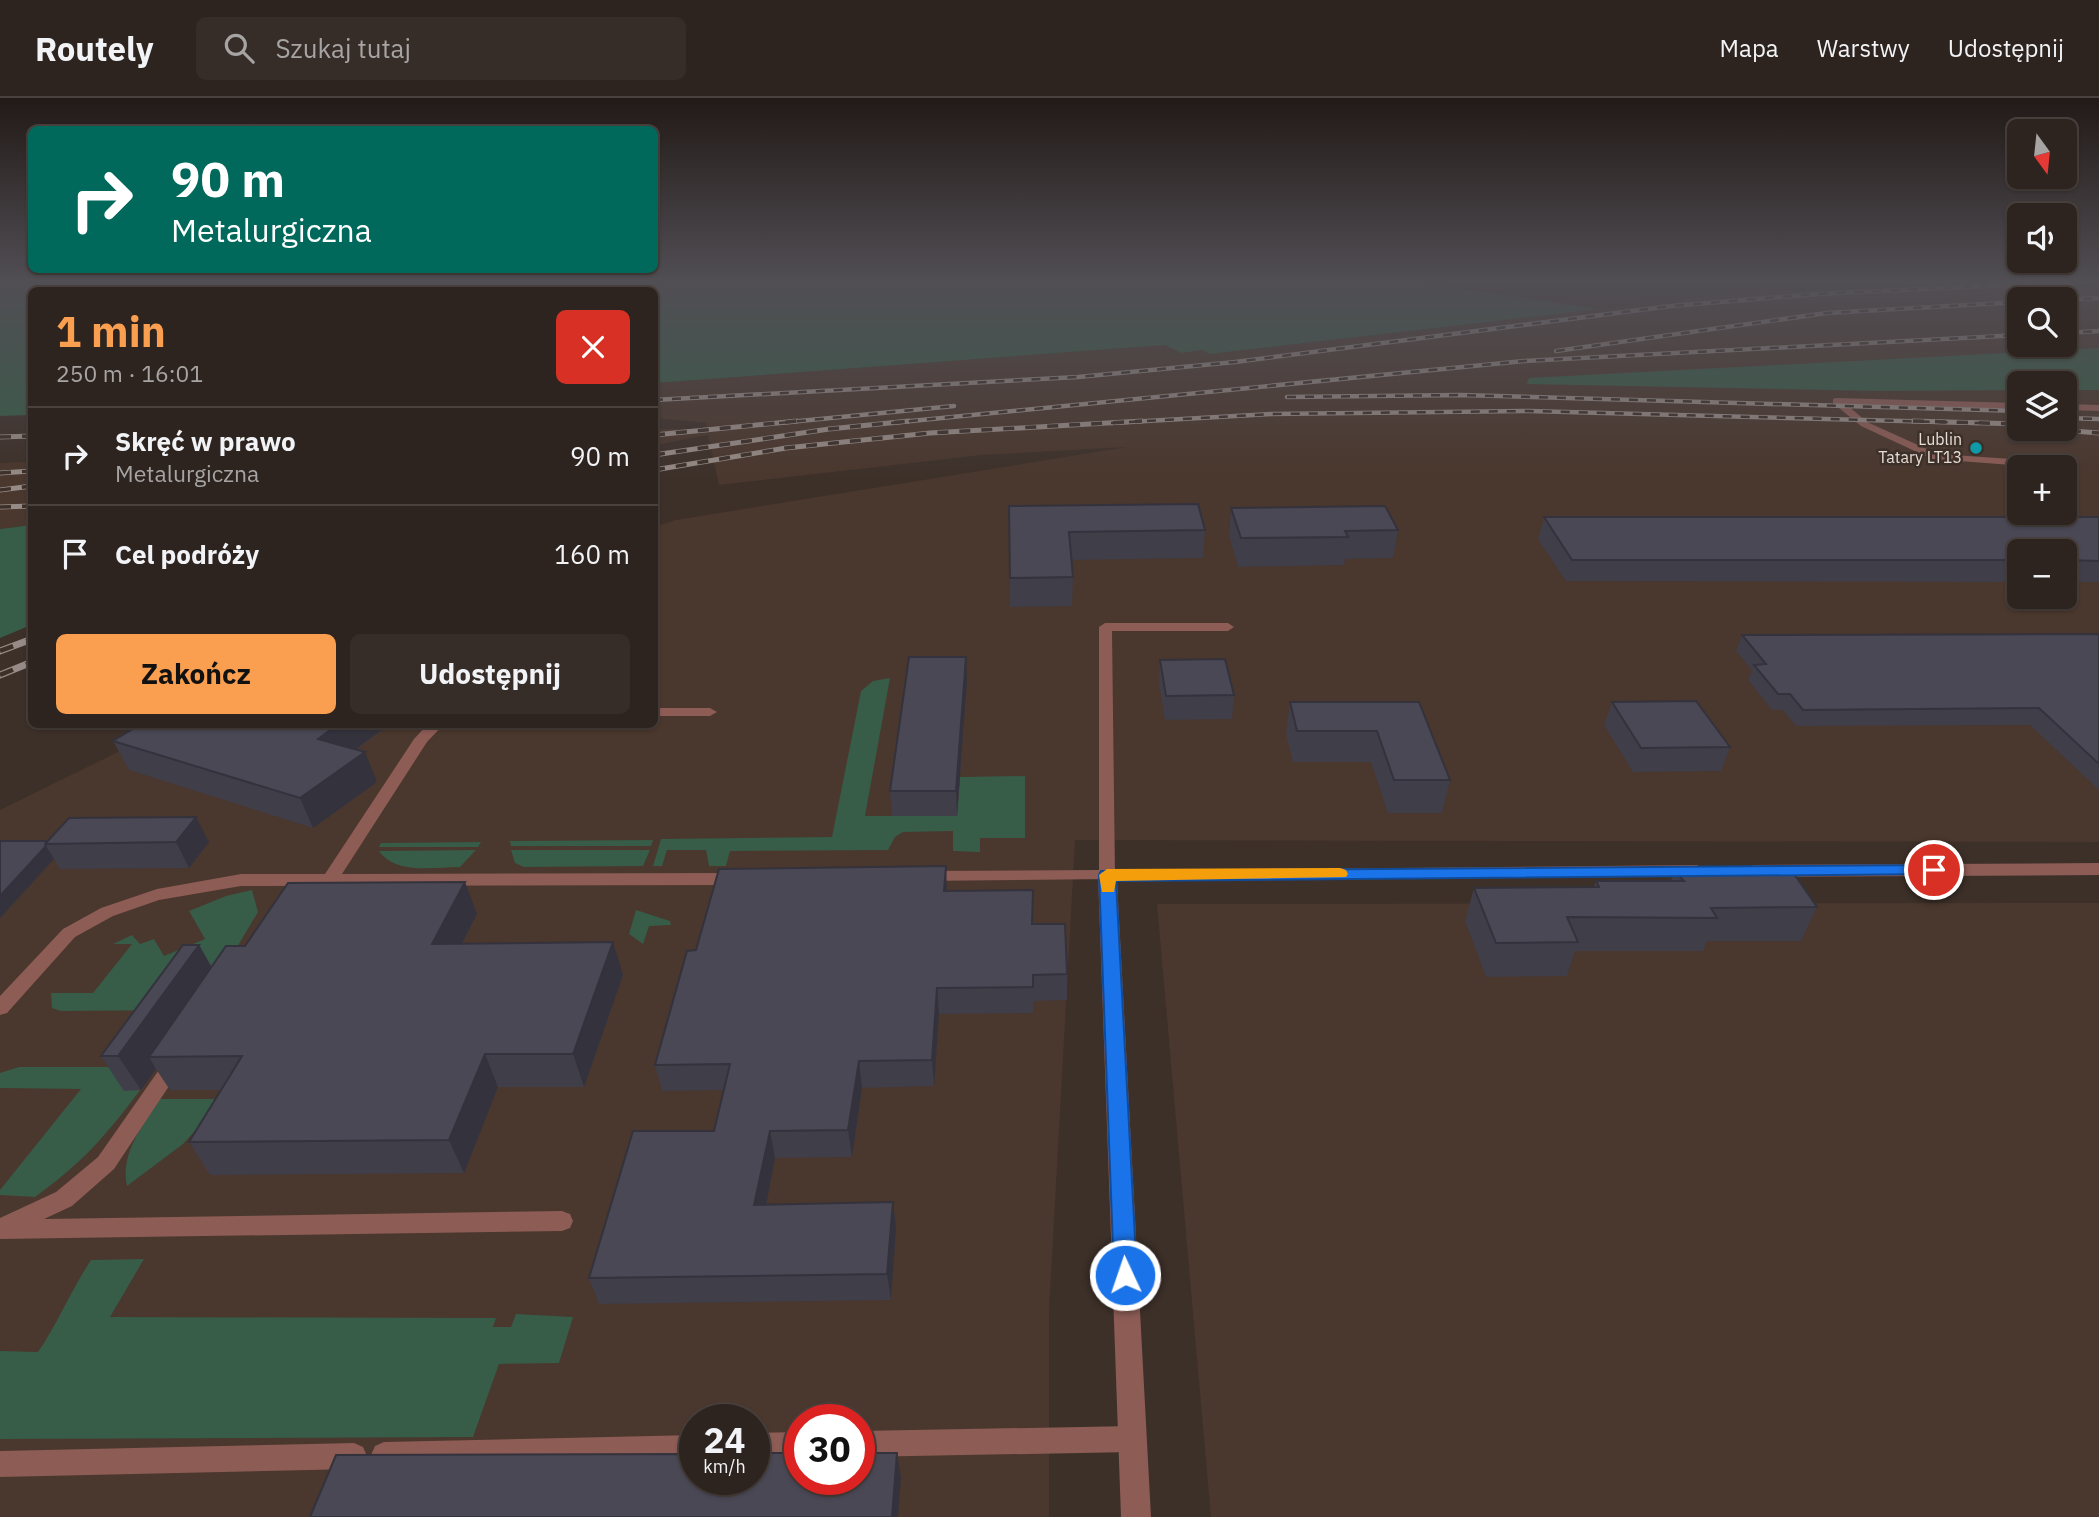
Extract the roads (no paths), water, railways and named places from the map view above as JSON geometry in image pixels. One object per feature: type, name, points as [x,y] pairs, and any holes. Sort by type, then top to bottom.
[{"type":"street","points":[[1136,1517],[1107,875],[2099,869]]},
{"type":"lane","points":[[2007,405],[1836,401],[1864,425],[1936,457],[2007,462]]},
{"type":"lane","points":[[2077,407],[2099,408]]},
{"type":"lane","points":[[904,877],[1107,875],[1105,627],[1228,627]]},
{"type":"lane","points":[[658,712],[710,712]]},
{"type":"lane","points":[[330,880],[421,739],[433,728]]},
{"type":"lane","points":[[0,1008],[69,933],[107,912],[157,895],[229,882],[754,879]]},
{"type":"lane","points":[[282,903],[298,880]]},
{"type":"lane","points":[[0,1228],[64,1199],[106,1163],[183,1050]]},
{"type":"lane","points":[[0,1228],[562,1222]]},
{"type":"lane","points":[[875,1444],[1133,1438]]},
{"type":"lane","points":[[0,1464],[679,1448]]},
{"type":"railway","points":[[658,400],[1078,377],[1235,362],[1350,347]]},
{"type":"railway","points":[[1556,351],[1583,347]]},
{"type":"railway","points":[[891,423],[1524,361],[1787,347]]},
{"type":"railway","points":[[1287,397],[1461,395],[2007,411]]},
{"type":"railway","points":[[779,423],[954,406]]},
{"type":"railway","points":[[1111,423],[1271,414],[1529,411],[1979,423]]},
{"type":"railway","points":[[2077,418],[2099,419]]},
{"type":"railway","points":[[658,435],[797,421]]},
{"type":"railway","points":[[658,454],[829,429],[909,421]]},
{"type":"railway","points":[[658,469],[786,448],[930,433],[1142,421]]},
{"type":"railway","points":[[1913,421],[2007,424]]},
{"type":"railway","points":[[2077,431],[2099,433]]},
{"type":"railway","points":[[0,437],[28,436]]},
{"type":"railway","points":[[0,473],[28,471]]},
{"type":"railway","points":[[0,490],[28,486]]},
{"type":"railway","points":[[0,507],[28,506]]},
{"type":"railway","points":[[0,651],[28,640]]},
{"type":"railway","points":[[0,675],[28,664]]},
{"type":"place","name":"Lublin Tatary LT13","points":[[1976,448]]}]
